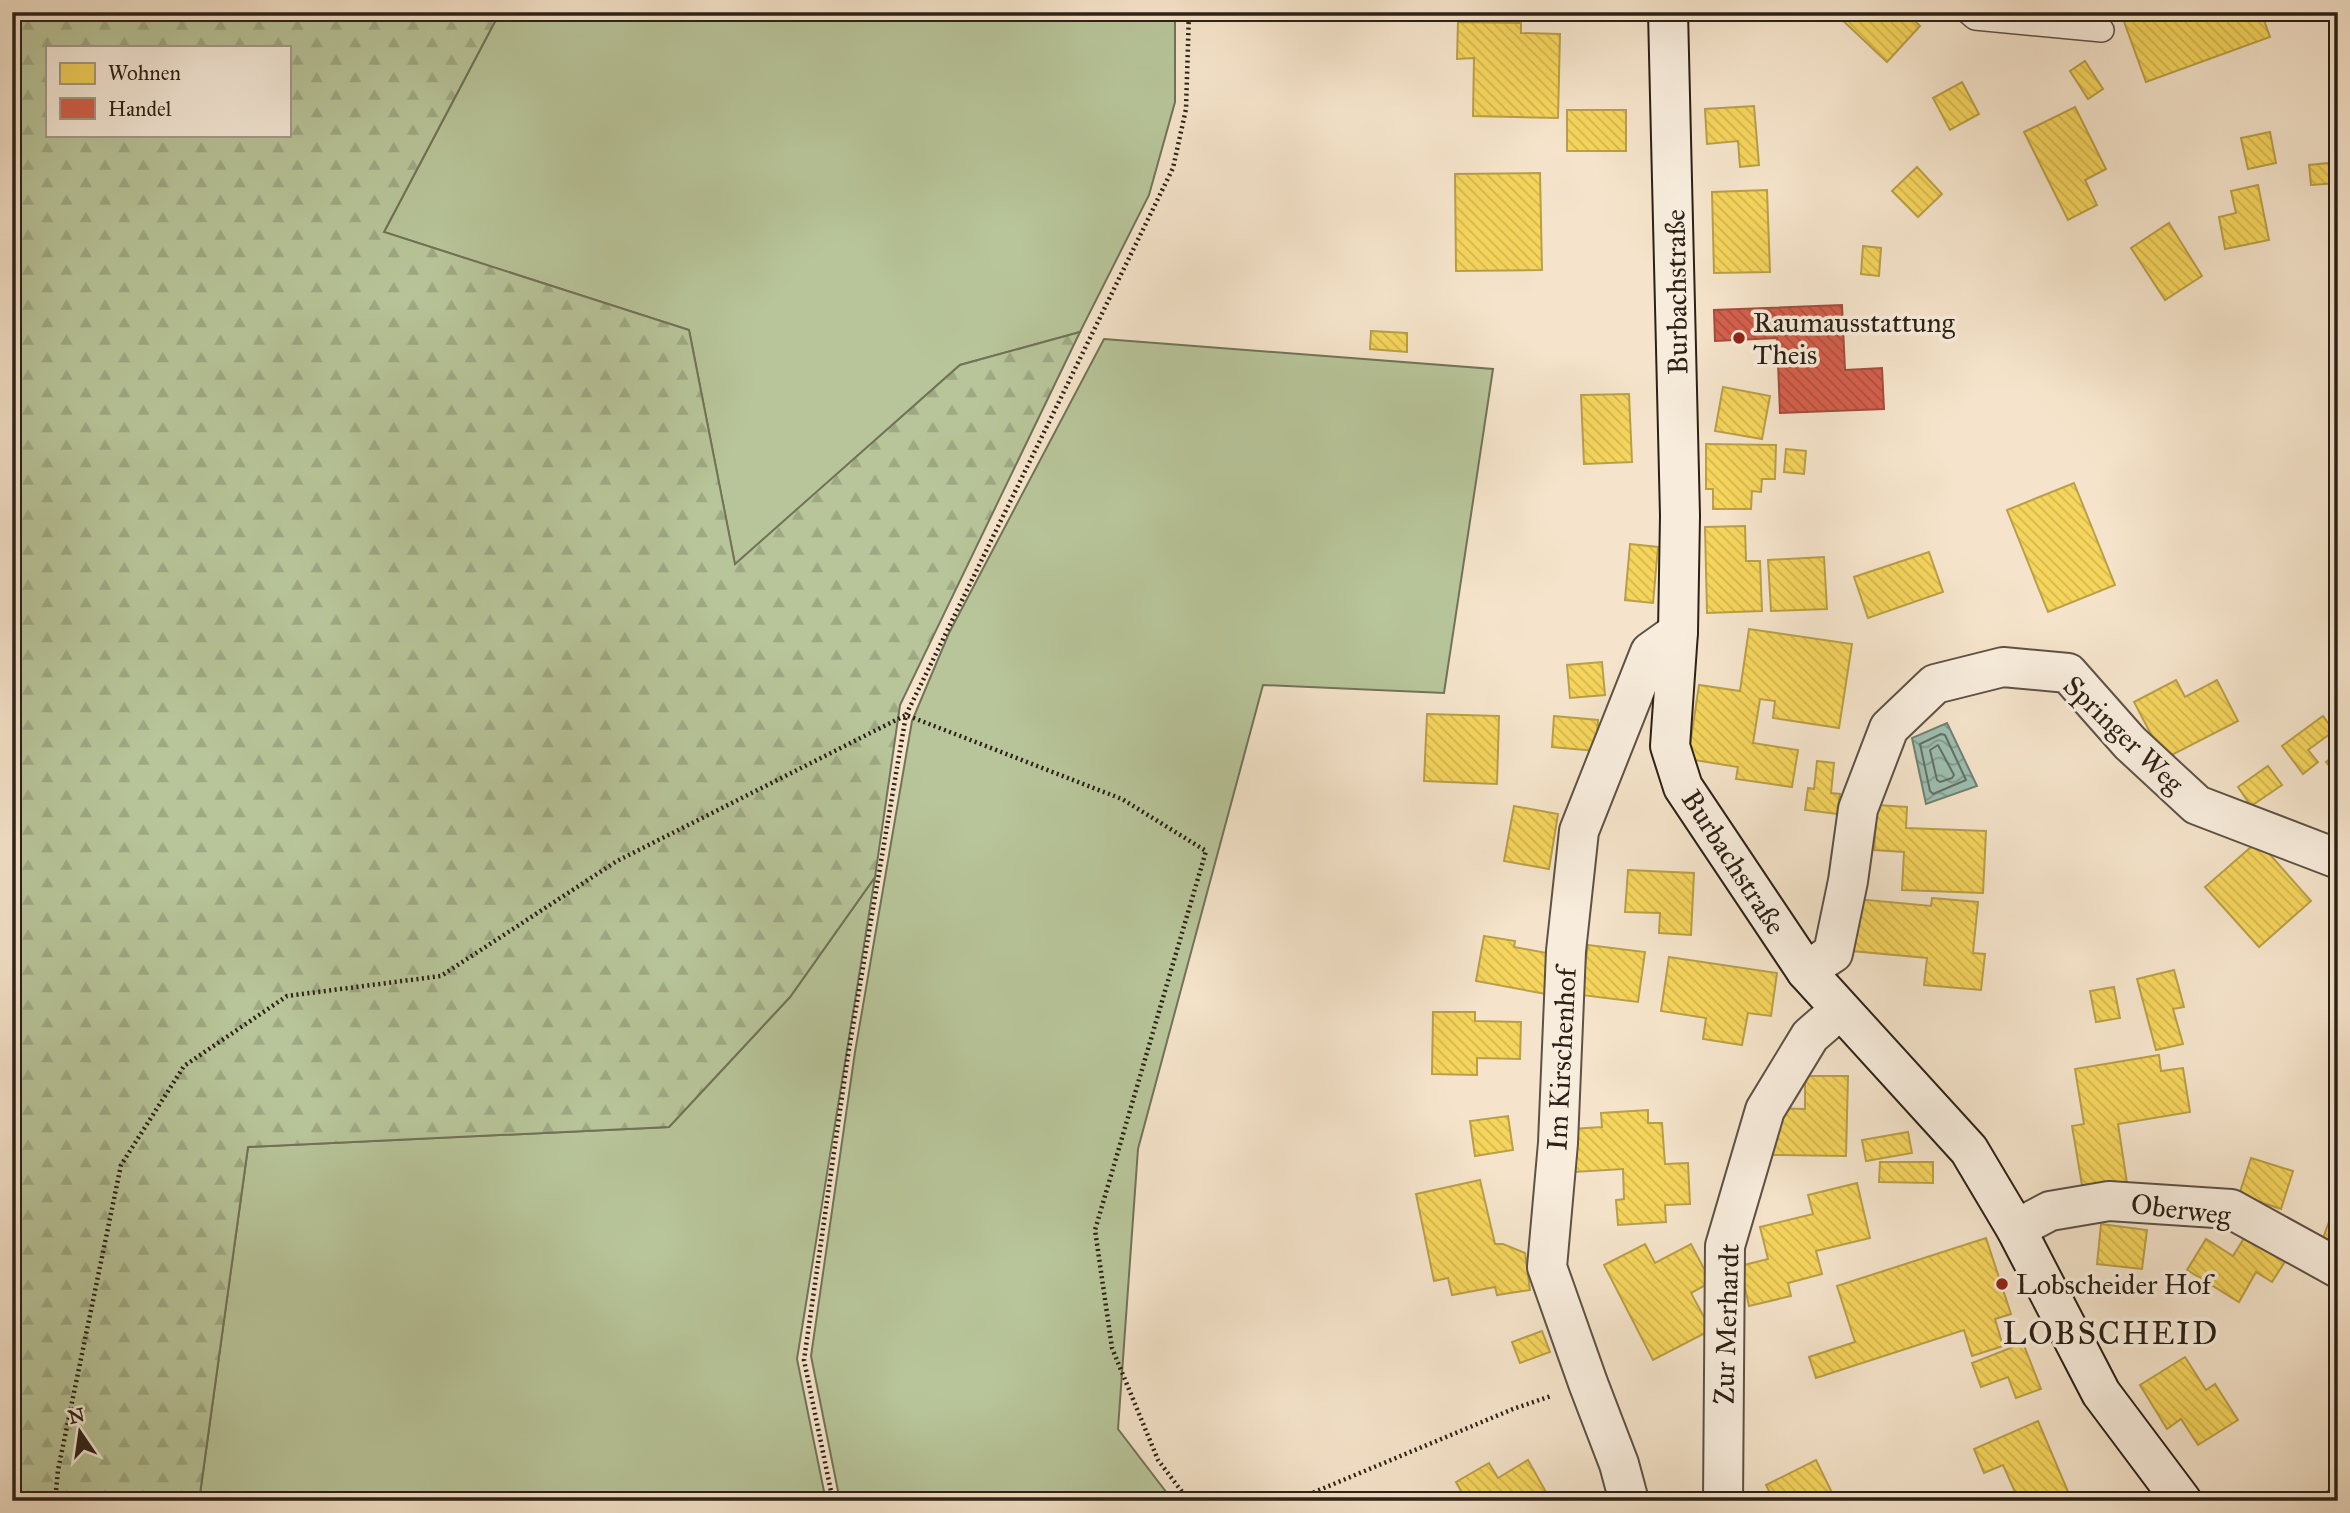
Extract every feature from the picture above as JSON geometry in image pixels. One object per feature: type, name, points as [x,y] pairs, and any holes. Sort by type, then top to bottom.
[{"type":"street","name":"Burbachstraße","points":[[1668,12],[1679,476],[1678,632],[1670,746],[1683,787],[1806,971],[1969,1150],[2016,1229],[2101,1393],[2182,1501]]},
{"type":"street","name":"Im Kirschenhof","points":[[1629,1501],[1619,1464],[1587,1384],[1548,1267],[1558,1143],[1566,951],[1579,831],[1650,652],[1678,632]]},
{"type":"street","name":"Springer Weg","points":[[1806,971],[1833,953],[1848,881],[1858,808],[1889,728],[1935,684],[2003,667],[2068,673],[2130,743],[2197,805],[2338,859]]},
{"type":"street","name":"Zur Merhardt","points":[[1723,1501],[1725,1245],[1765,1110],[1810,1036],[1840,1010]]},
{"type":"street","name":"Oberweg","points":[[2016,1229],[2050,1212],[2109,1200],[2231,1209],[2338,1268]]},
{"type":"lane","points":[[1968,12],[1975,18],[2102,30]]},
{"type":"path","points":[[833,1501],[804,1360],[848,1055],[906,715],[1173,168],[1186,109],[1189,12]]},
{"type":"path","points":[[55,1501],[58,1470],[121,1165],[184,1066],[287,996],[440,976],[617,861],[906,715],[1122,799],[1206,851],[1095,1230],[1112,1348],[1158,1460],[1189,1501]]},
{"type":"path","points":[[1293,1501],[1513,1409],[1587,1384]]},
{"type":"green space","points":[[12,12],[500,12],[384,232],[689,330],[735,564],[960,365],[1080,332],[900,705],[875,877],[790,997],[669,1127],[248,1147],[199,1501],[12,1501]]},
{"type":"green space","points":[[500,12],[1175,12],[1175,102],[1149,195],[1080,332],[960,365],[735,565],[689,330],[384,232]]},
{"type":"green space","points":[[1104,339],[1493,369],[1444,693],[1263,685],[1138,1149],[1118,1429],[1173,1501],[840,1501],[811,1356],[855,1052],[912,721],[949,633]]},
{"type":"green space","points":[[875,877],[797,1359],[826,1501],[199,1501],[248,1147],[669,1127],[790,997]]},
{"type":"water","points":[[1947,723],[1977,786],[1926,804],[1912,738]]},
{"type":"building: Wohnen","points":[[1845,12],[1906,12],[1920,26],[1887,62],[1840,18]]},
{"type":"building: Wohnen","points":[[2131,12],[2191,12],[2193,17],[2205,12],[2261,12],[2270,37],[2146,82],[2122,16]]},
{"type":"building: Wohnen","points":[[1458,22],[1521,23],[1521,33],[1560,34],[1558,118],[1473,116],[1474,58],[1457,59]]},
{"type":"building: Wohnen","points":[[2085,61],[2103,89],[2088,99],[2070,71]]},
{"type":"building: Wohnen","points":[[1962,82],[1979,114],[1950,130],[1933,98]]},
{"type":"building: Wohnen","points":[[1754,106],[1759,165],[1740,167],[1738,141],[1707,144],[1705,109]]},
{"type":"building: Wohnen","points":[[2075,107],[2106,169],[2085,180],[2097,205],[2068,220],[2024,132]]},
{"type":"building: Wohnen","points":[[1567,110],[1626,110],[1626,151],[1567,151]]},
{"type":"building: Wohnen","points":[[2270,132],[2276,163],[2248,169],[2241,138]]},
{"type":"building: Wohnen","points":[[2338,162],[2338,183],[2311,185],[2309,165]]},
{"type":"building: Wohnen","points":[[1917,167],[1942,194],[1918,217],[1892,191]]},
{"type":"building: Wohnen","points":[[1540,173],[1542,270],[1456,271],[1455,174]]},
{"type":"building: Wohnen","points":[[2258,185],[2269,240],[2225,249],[2219,217],[2236,213],[2231,191]]},
{"type":"building: Wohnen","points":[[1767,190],[1770,272],[1714,273],[1712,192]]},
{"type":"building: Wohnen","points":[[2169,223],[2202,276],[2165,300],[2131,248]]},
{"type":"building: Wohnen","points":[[1863,246],[1881,248],[1879,276],[1861,274]]},
{"type":"building: Wohnen","points":[[1371,331],[1407,333],[1407,352],[1370,349]]},
{"type":"building: Wohnen","points":[[1723,387],[1770,396],[1762,439],[1715,431]]},
{"type":"building: Wohnen","points":[[1629,394],[1632,462],[1584,464],[1581,395]]},
{"type":"building: Wohnen","points":[[1706,444],[1776,445],[1775,479],[1762,479],[1761,492],[1752,491],[1751,509],[1713,509],[1713,489],[1706,489]]},
{"type":"building: Wohnen","points":[[1786,449],[1806,451],[1804,474],[1784,472]]},
{"type":"building: Wohnen","points":[[2074,483],[2115,585],[2048,612],[2007,510]]},
{"type":"building: Wohnen","points":[[1745,526],[1746,561],[1760,561],[1762,611],[1707,613],[1705,527]]},
{"type":"building: Wohnen","points":[[1630,544],[1658,547],[1653,603],[1625,600]]},
{"type":"building: Wohnen","points":[[1929,552],[1943,592],[1868,618],[1854,577]]},
{"type":"building: Wohnen","points":[[1824,557],[1827,609],[1771,611],[1768,560]]},
{"type":"building: Wohnen","points":[[1749,629],[1852,644],[1839,728],[1773,718],[1775,701],[1760,699],[1753,743],[1798,750],[1792,787],[1736,779],[1738,767],[1688,759],[1699,685],[1740,691]]},
{"type":"building: Wohnen","points":[[1602,662],[1605,695],[1570,698],[1567,665]]},
{"type":"building: Wohnen","points":[[2176,680],[2185,697],[2217,680],[2238,721],[2164,759],[2134,702]]},
{"type":"building: Wohnen","points":[[1427,714],[1499,716],[1497,784],[1424,781]]},
{"type":"building: Wohnen","points":[[1554,716],[1598,720],[1596,751],[1552,747]]},
{"type":"building: Wohnen","points":[[2323,716],[2334,731],[2308,750],[2318,762],[2303,774],[2282,746]]},
{"type":"building: Wohnen","points":[[2338,752],[2338,776],[2326,762]]},
{"type":"building: Wohnen","points":[[1817,761],[1834,763],[1831,793],[1840,794],[1837,814],[1805,810],[1808,788],[1814,789]]},
{"type":"building: Wohnen","points":[[2268,766],[2282,785],[2251,806],[2238,787]]},
{"type":"building: Wohnen","points":[[1877,805],[1907,807],[1906,828],[1986,831],[1983,893],[1902,890],[1904,852],[1874,850]]},
{"type":"building: Wohnen","points":[[1514,806],[1558,814],[1549,869],[1504,861]]},
{"type":"building: Wohnen","points":[[2258,841],[2311,901],[2259,947],[2205,887]]},
{"type":"building: Wohnen","points":[[1628,870],[1694,873],[1691,935],[1659,933],[1660,913],[1625,912]]},
{"type":"building: Wohnen","points":[[1932,898],[1978,902],[1973,953],[1985,954],[1981,990],[1924,985],[1927,958],[1852,951],[1857,899],[1931,906]]},
{"type":"building: Wohnen","points":[[1484,936],[1515,941],[1514,947],[1552,954],[1546,994],[1476,981]]},
{"type":"building: Wohnen","points":[[1588,945],[1645,952],[1638,1002],[1581,995]]},
{"type":"building: Wohnen","points":[[1669,957],[1777,973],[1771,1016],[1748,1013],[1742,1045],[1703,1039],[1706,1018],[1661,1011]]},
{"type":"building: Wohnen","points":[[2174,970],[2184,1007],[2173,1009],[2183,1044],[2156,1050],[2137,979]]},
{"type":"building: Wohnen","points":[[2114,987],[2120,1018],[2096,1022],[2090,991]]},
{"type":"building: Wohnen","points":[[1433,1012],[1475,1012],[1475,1021],[1521,1022],[1520,1059],[1477,1058],[1477,1075],[1432,1074]]},
{"type":"building: Wohnen","points":[[2159,1055],[2161,1071],[2183,1068],[2190,1112],[2118,1124],[2127,1183],[2083,1191],[2072,1126],[2084,1124],[2075,1069]]},
{"type":"building: Wohnen","points":[[1805,1076],[1848,1076],[1846,1156],[1771,1155],[1771,1108],[1805,1109]]},
{"type":"building: Wohnen","points":[[1648,1110],[1648,1123],[1662,1123],[1665,1164],[1688,1163],[1690,1204],[1665,1205],[1666,1222],[1618,1225],[1616,1200],[1624,1199],[1623,1169],[1574,1172],[1572,1129],[1602,1127],[1601,1113]]},
{"type":"building: Wohnen","points":[[1508,1116],[1513,1150],[1475,1156],[1470,1121]]},
{"type":"building: Wohnen","points":[[1908,1132],[1912,1153],[1866,1161],[1862,1140]]},
{"type":"building: Wohnen","points":[[2251,1158],[2293,1171],[2281,1209],[2239,1195]]},
{"type":"building: Wohnen","points":[[1880,1162],[1933,1162],[1933,1183],[1879,1182]]},
{"type":"building: Wohnen","points":[[1480,1180],[1495,1244],[1503,1244],[1525,1253],[1530,1290],[1497,1295],[1495,1287],[1452,1295],[1448,1278],[1434,1281],[1416,1194]]},
{"type":"building: Wohnen","points":[[1857,1183],[1870,1238],[1816,1251],[1822,1274],[1788,1283],[1791,1296],[1749,1306],[1740,1266],[1768,1259],[1760,1227],[1813,1214],[1808,1195]]},
{"type":"building: Wohnen","points":[[2338,1197],[2338,1259],[2318,1252]]},
{"type":"building: Wohnen","points":[[2101,1224],[2147,1230],[2142,1269],[2097,1264]]},
{"type":"building: Wohnen","points":[[2246,1235],[2286,1260],[2272,1282],[2256,1272],[2239,1302],[2187,1270],[2206,1239],[2233,1256]]},
{"type":"building: Wohnen","points":[[1986,1238],[2011,1314],[1995,1319],[2003,1346],[1972,1356],[1964,1330],[1816,1378],[1809,1357],[1855,1342],[1837,1286]]},
{"type":"building: Wohnen","points":[[1645,1244],[1655,1263],[1691,1244],[1711,1282],[1691,1293],[1711,1330],[1653,1360],[1604,1265]]},
{"type":"building: Wohnen","points":[[1542,1331],[1550,1352],[1520,1363],[1512,1342]]},
{"type":"building: Wohnen","points":[[2023,1343],[2041,1389],[2016,1398],[2008,1377],[1981,1387],[1972,1363]]},
{"type":"building: Wohnen","points":[[2185,1357],[2206,1390],[2215,1384],[2238,1420],[2198,1445],[2181,1419],[2167,1429],[2140,1385]]},
{"type":"building: Wohnen","points":[[2038,1421],[2072,1501],[2019,1501],[2003,1465],[1984,1473],[1974,1449]]},
{"type":"building: Wohnen","points":[[1528,1460],[1551,1501],[1460,1501],[1465,1498],[1456,1482],[1489,1463],[1498,1478]]},
{"type":"building: Wohnen","points":[[1816,1460],[1836,1501],[1774,1501],[1766,1485]]},
{"type":"building: Wohnen","points":[[2333,1487],[2338,1494],[2338,1501],[2314,1501]]},
{"type":"building: Handel","points":[[1842,305],[1845,370],[1882,368],[1884,409],[1780,413],[1777,338],[1715,341],[1714,310]]},
{"type":"place","name":"Raumausstattung Theis","points":[[1739,338]]},
{"type":"place","name":"Lobscheider Hof","points":[[2002,1284]]},
{"type":"district","name":"LOBSCHEID","points":[[2111,1333]]}]
